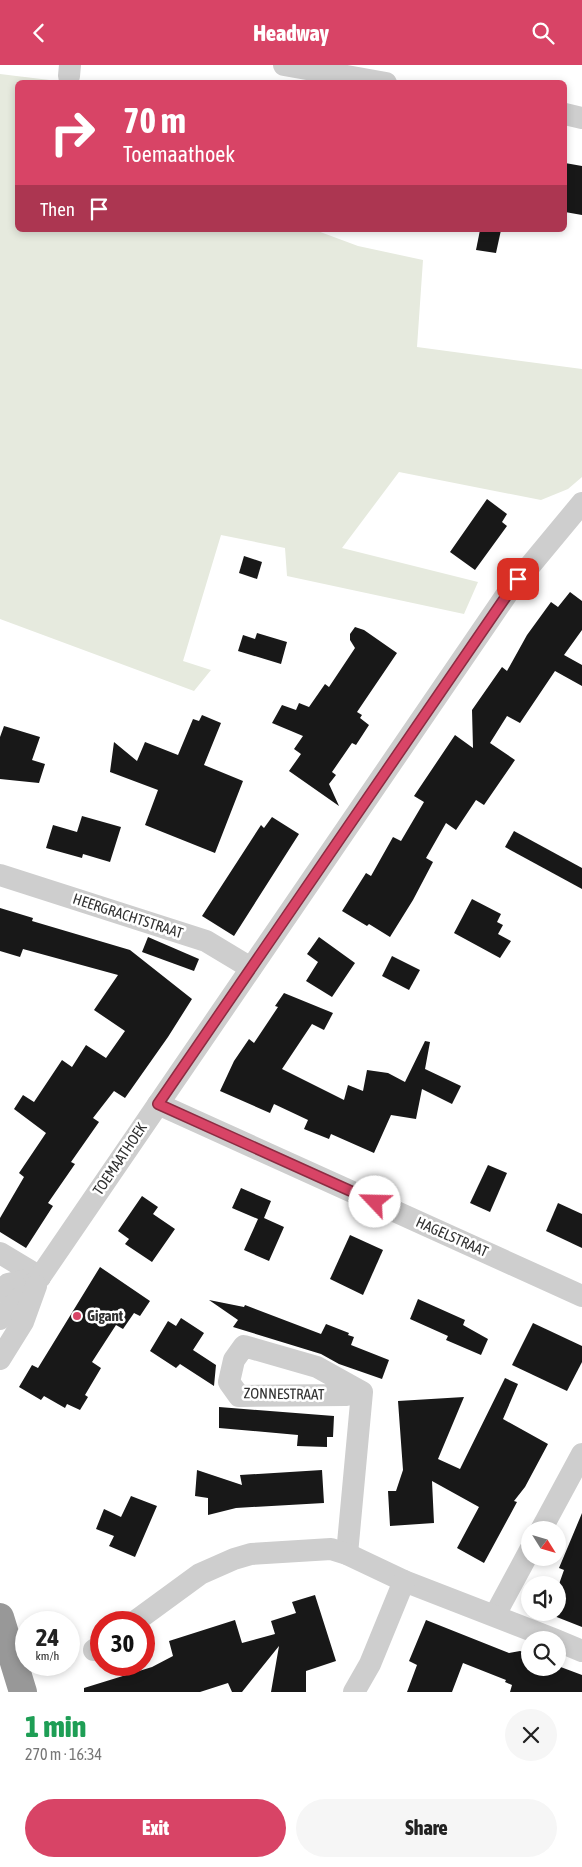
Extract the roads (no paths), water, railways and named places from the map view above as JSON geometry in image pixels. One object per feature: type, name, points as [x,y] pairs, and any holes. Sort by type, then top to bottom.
[{"type":"highway","points":[[0,1617],[23,1692]]},
{"type":"street","points":[[284,65],[369,80]]},
{"type":"street","points":[[567,114],[582,117]]},
{"type":"street","name":"TOEMAATHOEK","points":[[0,1319],[40,1277],[509,591],[582,503]]},
{"type":"street","name":"HEERGRACHTSTRAAT","points":[[0,875],[206,941],[251,968]]},
{"type":"street","name":"HAGELSTRAAT","points":[[158,1104],[582,1296]]},
{"type":"street","points":[[0,1253],[40,1277]]},
{"type":"street","points":[[0,1292],[8,1284],[40,1277]]},
{"type":"street","name":"TOEMAATHOEK","points":[[0,1359],[23,1322],[40,1277]]},
{"type":"street","name":"ZONNESTRAAT","points":[[244,1346],[317,1367],[362,1392],[346,1395],[239,1396],[229,1382],[234,1360],[244,1346]]},
{"type":"street","points":[[347,1554],[362,1392]]},
{"type":"street","points":[[546,1521],[582,1454]]},
{"type":"street","points":[[149,1611],[200,1574],[234,1559],[251,1554],[331,1549],[347,1554],[404,1581],[535,1631]]},
{"type":"street","points":[[495,1615],[521,1566]]},
{"type":"street","points":[[354,1692],[370,1664],[404,1581]]},
{"type":"street","points":[[566,1644],[582,1651]]},
{"type":"place","name":"Gigant","points":[[77,1316]]}]
